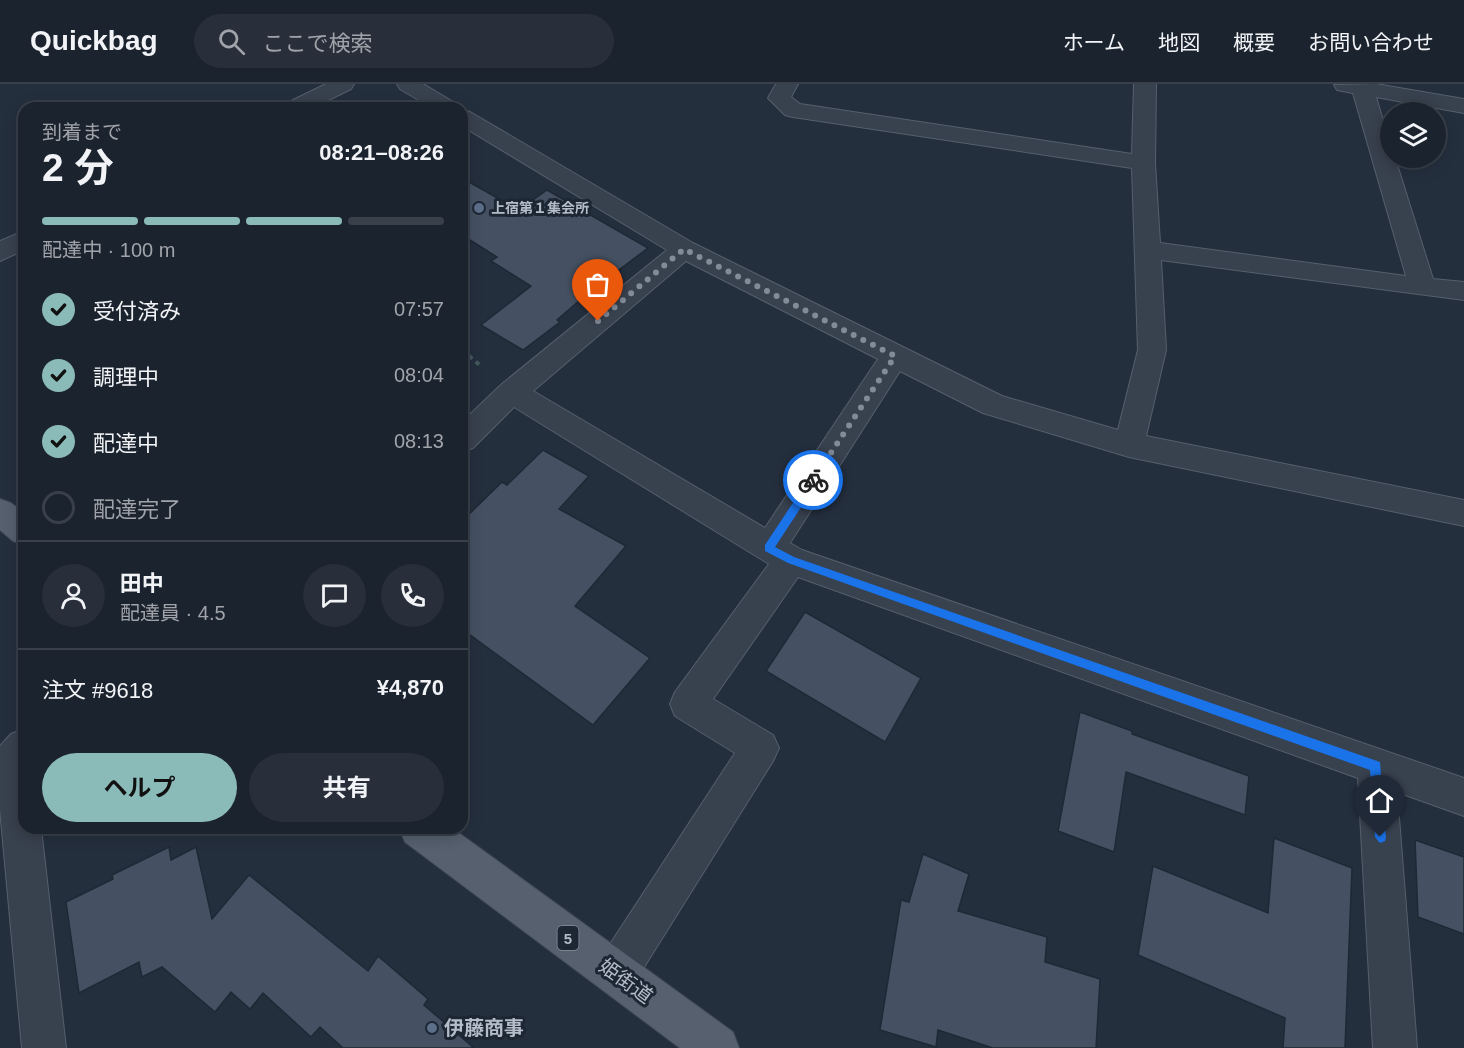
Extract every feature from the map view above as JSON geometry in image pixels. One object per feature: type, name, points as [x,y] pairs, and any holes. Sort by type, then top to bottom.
[{"type":"main road","points":[[0,512],[18,526]]},
{"type":"main road","name":"姫街道","points":[[427,834],[717,1048]]},
{"type":"street","points":[[307,102],[343,84]]},
{"type":"street","points":[[408,84],[437,102]]},
{"type":"street","points":[[785,84],[779,98],[793,110],[1143,163]]},
{"type":"street","points":[[1130,445],[1152,350],[1143,163],[1145,84]]},
{"type":"street","points":[[1422,287],[1352,86],[1464,106]]},
{"type":"street","points":[[468,121],[684,249],[993,405],[1130,445],[1464,513]]},
{"type":"street","points":[[0,252],[18,242]]},
{"type":"street","points":[[468,434],[512,392],[684,249]]},
{"type":"street","points":[[1147,250],[1464,291]]},
{"type":"street","points":[[616,973],[760,748],[688,704],[780,554],[895,356]]},
{"type":"street","points":[[512,392],[780,554],[1464,797]]},
{"type":"street","points":[[18,753],[14,757],[18,796]]},
{"type":"street","points":[[1376,766],[1395,1048]]},
{"type":"street","points":[[22,834],[44,1048]]},
{"type":"building","points":[[468,181],[515,208],[523,203],[526,205],[547,190],[648,248],[587,294],[557,320],[560,322],[523,350],[481,325],[531,286],[491,261],[497,257],[468,239]]},
{"type":"building","points":[[543,450],[589,476],[559,509],[626,546],[575,606],[650,658],[593,725],[468,633],[468,515],[502,482],[507,485]]},
{"type":"building","points":[[805,612],[921,678],[885,742],[766,671]]},
{"type":"building","points":[[1080,712],[1132,731],[1132,734],[1249,776],[1245,815],[1126,772],[1114,852],[1058,831]]},
{"type":"building","points":[[1274,838],[1352,868],[1345,1048],[1283,1048],[1285,1018],[1138,955],[1153,866],[1268,913]]},
{"type":"building","points":[[1415,840],[1464,857],[1464,934],[1418,917]]},
{"type":"building","points":[[169,847],[171,860],[196,847],[212,919],[249,875],[368,971],[378,956],[428,999],[424,1005],[474,1048],[343,1048],[320,1027],[311,1037],[263,993],[250,1009],[231,992],[215,1012],[162,967],[142,977],[139,962],[79,993],[66,902],[113,879],[112,875]]},
{"type":"building","points":[[923,854],[969,874],[958,911],[1047,937],[1045,962],[1100,979],[1096,1048],[993,1048],[938,1030],[936,1047],[880,1030],[901,900],[909,902]]},
{"type":"way so far","points":[[598,321],[684,249],[895,356],[813,480]]},
{"type":"place","name":"上宿第１集会所","points":[[479,208]]},
{"type":"place","name":"伊藤商事","points":[[432,1028]]},
{"type":"route","points":[[813,480],[769,548],[791,560],[1376,766],[1380,837]]}]
